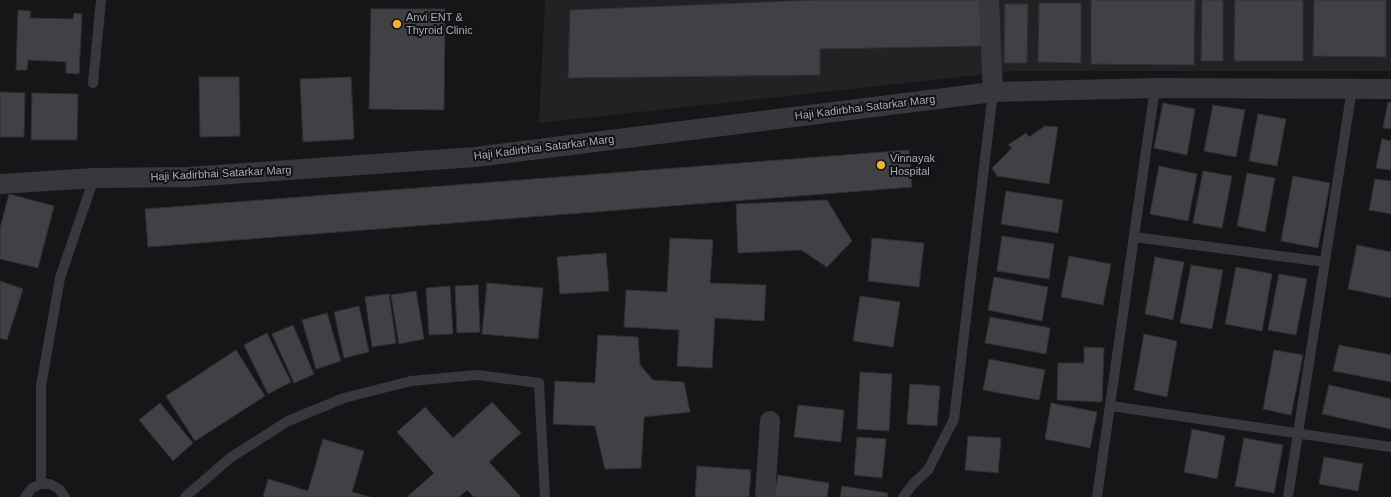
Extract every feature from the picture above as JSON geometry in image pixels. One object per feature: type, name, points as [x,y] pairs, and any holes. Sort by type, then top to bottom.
[{"type":"street","points":[[989,0],[993,92]]},
{"type":"street","name":"Haji Kadirbhai Satarkar Marg","points":[[0,184],[94,178],[189,177],[475,157],[993,92],[1155,88],[1391,88]]},
{"type":"street","points":[[765,497],[770,421]]},
{"type":"lane","points":[[93,83],[101,0]]},
{"type":"lane","points":[[1097,497],[1155,88]]},
{"type":"lane","points":[[1288,497],[1352,89]]},
{"type":"lane","points":[[904,497],[913,484],[928,470],[950,430],[954,419],[993,92]]},
{"type":"lane","points":[[41,484],[41,386],[60,278],[94,178]]},
{"type":"lane","points":[[1134,237],[1324,262]]},
{"type":"lane","points":[[185,497],[230,458],[288,421],[344,398],[411,381],[477,375],[540,383],[545,497]]},
{"type":"lane","points":[[1111,406],[1297,432],[1391,447]]},
{"type":"lane","points":[[25,497],[32,488],[41,484],[50,484],[59,489],[65,497]]},
{"type":"shaded area","points":[[545,0],[1391,0],[1391,71],[1015,71],[539,123]]},
{"type":"building","points":[[815,0],[982,0],[981,46],[820,49],[820,75],[568,78],[570,10]]},
{"type":"building","points":[[1091,0],[1195,0],[1194,65],[1091,64]]},
{"type":"building","points":[[1202,0],[1223,0],[1223,61],[1201,61]]},
{"type":"building","points":[[1235,0],[1303,0],[1303,61],[1234,61]]},
{"type":"building","points":[[1314,0],[1386,0],[1386,57],[1313,56]]},
{"type":"building","points":[[1039,3],[1081,3],[1081,63],[1038,62]]},
{"type":"building","points":[[1005,4],[1028,4],[1027,63],[1004,63]]},
{"type":"building","points":[[371,9],[445,9],[444,110],[369,109]]},
{"type":"building","points":[[18,10],[31,11],[30,18],[73,19],[74,13],[82,14],[79,74],[66,73],[66,62],[28,60],[27,70],[16,70]]},
{"type":"building","points":[[199,77],[239,77],[240,136],[200,137]]},
{"type":"building","points":[[351,77],[354,139],[303,142],[300,79]]},
{"type":"building","points":[[0,92],[25,93],[24,137],[0,137]]},
{"type":"building","points":[[32,93],[78,94],[77,140],[31,140]]},
{"type":"building","points":[[1388,102],[1391,103],[1391,129],[1383,128]]},
{"type":"building","points":[[1163,103],[1195,109],[1187,155],[1154,148]]},
{"type":"building","points":[[1213,105],[1245,110],[1236,157],[1204,151]]},
{"type":"building","points":[[1258,114],[1286,119],[1277,166],[1249,161]]},
{"type":"building","points":[[1045,126],[1058,127],[1049,184],[997,176],[992,168],[1012,148],[1008,145],[1026,133],[1029,137]]},
{"type":"building","points":[[1382,139],[1391,141],[1391,170],[1376,168]]},
{"type":"building","points":[[909,150],[912,187],[148,247],[145,209]]},
{"type":"building","points":[[1159,166],[1197,174],[1188,221],[1150,214]]},
{"type":"building","points":[[1203,171],[1232,176],[1222,228],[1193,223]]},
{"type":"building","points":[[1247,173],[1275,178],[1265,232],[1237,226]]},
{"type":"building","points":[[1293,176],[1330,183],[1318,248],[1281,241]]},
{"type":"building","points":[[1375,179],[1391,181],[1391,214],[1369,210]]},
{"type":"building","points":[[1006,191],[1063,200],[1058,233],[1001,224]]},
{"type":"building","points":[[9,194],[54,206],[38,268],[0,259],[0,228]]},
{"type":"building","points":[[827,200],[852,241],[827,267],[801,250],[738,253],[736,204]]},
{"type":"building","points":[[1002,236],[1054,244],[1049,279],[997,271]]},
{"type":"building","points":[[670,238],[713,240],[710,283],[766,285],[764,321],[715,318],[712,368],[677,366],[679,330],[624,327],[626,290],[667,292]]},
{"type":"building","points":[[872,238],[924,243],[919,287],[868,281]]},
{"type":"building","points":[[1357,245],[1391,252],[1391,298],[1348,289]]},
{"type":"building","points":[[606,253],[609,291],[560,294],[557,257]]},
{"type":"building","points":[[1069,256],[1111,264],[1103,305],[1061,297]]},
{"type":"building","points":[[1155,257],[1184,262],[1173,320],[1145,314]]},
{"type":"building","points":[[1191,265],[1223,270],[1212,329],[1180,323]]},
{"type":"building","points":[[1236,267],[1272,274],[1262,331],[1225,324]]},
{"type":"building","points":[[1279,274],[1307,279],[1296,335],[1268,330]]},
{"type":"building","points":[[994,277],[1048,287],[1042,321],[988,310]]},
{"type":"building","points":[[0,281],[23,289],[7,340],[0,338]]},
{"type":"building","points":[[487,283],[543,288],[538,339],[482,334]]},
{"type":"building","points":[[478,285],[480,332],[457,333],[455,286]]},
{"type":"building","points":[[450,286],[453,334],[429,335],[426,288]]},
{"type":"building","points":[[416,291],[424,339],[399,344],[391,295]]},
{"type":"building","points":[[389,294],[396,343],[372,347],[365,297]]},
{"type":"building","points":[[860,296],[900,302],[893,347],[853,341]]},
{"type":"building","points":[[359,306],[369,352],[344,358],[334,312]]},
{"type":"building","points":[[327,313],[341,361],[316,369],[302,320]]},
{"type":"building","points":[[990,317],[1050,328],[1046,354],[985,343]]},
{"type":"building","points":[[293,325],[314,374],[294,383],[272,334]]},
{"type":"building","points":[[267,333],[291,382],[268,394],[244,345]]},
{"type":"building","points":[[1144,334],[1177,341],[1167,397],[1134,390]]},
{"type":"building","points":[[598,335],[638,337],[640,365],[653,380],[684,382],[690,412],[644,417],[641,468],[605,469],[595,426],[553,424],[555,381],[595,383]]},
{"type":"building","points":[[1339,345],[1391,355],[1391,382],[1333,371]]},
{"type":"building","points":[[1084,347],[1104,348],[1102,402],[1057,400],[1058,363],[1084,363]]},
{"type":"building","points":[[236,350],[265,396],[195,441],[166,396]]},
{"type":"building","points":[[1274,350],[1303,355],[1291,415],[1263,409]]},
{"type":"building","points":[[989,359],[1045,370],[1039,400],[983,390]]},
{"type":"building","points":[[860,372],[892,374],[889,431],[857,429]]},
{"type":"building","points":[[910,384],[940,386],[937,426],[907,424]]},
{"type":"building","points":[[1329,385],[1391,399],[1391,429],[1322,414]]},
{"type":"building","points":[[492,402],[521,433],[489,462],[521,497],[474,497],[467,490],[459,497],[407,497],[434,473],[397,432],[425,407],[453,438]]},
{"type":"building","points":[[160,403],[193,443],[173,461],[139,420]]},
{"type":"building","points":[[1051,403],[1097,412],[1090,448],[1045,439]]},
{"type":"building","points":[[798,405],[844,410],[841,442],[794,437]]},
{"type":"building","points":[[1192,429],[1225,436],[1217,479],[1184,472]]},
{"type":"building","points":[[968,436],[1001,438],[998,473],[965,470]]},
{"type":"building","points":[[857,437],[886,439],[882,478],[854,475]]},
{"type":"building","points":[[1244,438],[1283,445],[1274,493],[1235,486]]},
{"type":"building","points":[[323,439],[364,451],[352,492],[370,497],[263,497],[268,479],[308,491]]},
{"type":"building","points":[[1324,457],[1363,464],[1358,491],[1319,484]]},
{"type":"building","points":[[697,466],[751,470],[749,497],[695,497]]},
{"type":"building","points":[[778,475],[829,483],[827,497],[774,497]]},
{"type":"building","points":[[842,486],[888,493],[887,497],[840,497]]},
{"type":"place","name":"Anvi ENT & Thyroid Clinic","points":[[397,24]]},
{"type":"place","name":"Vinnayak Hospital","points":[[881,165]]}]
